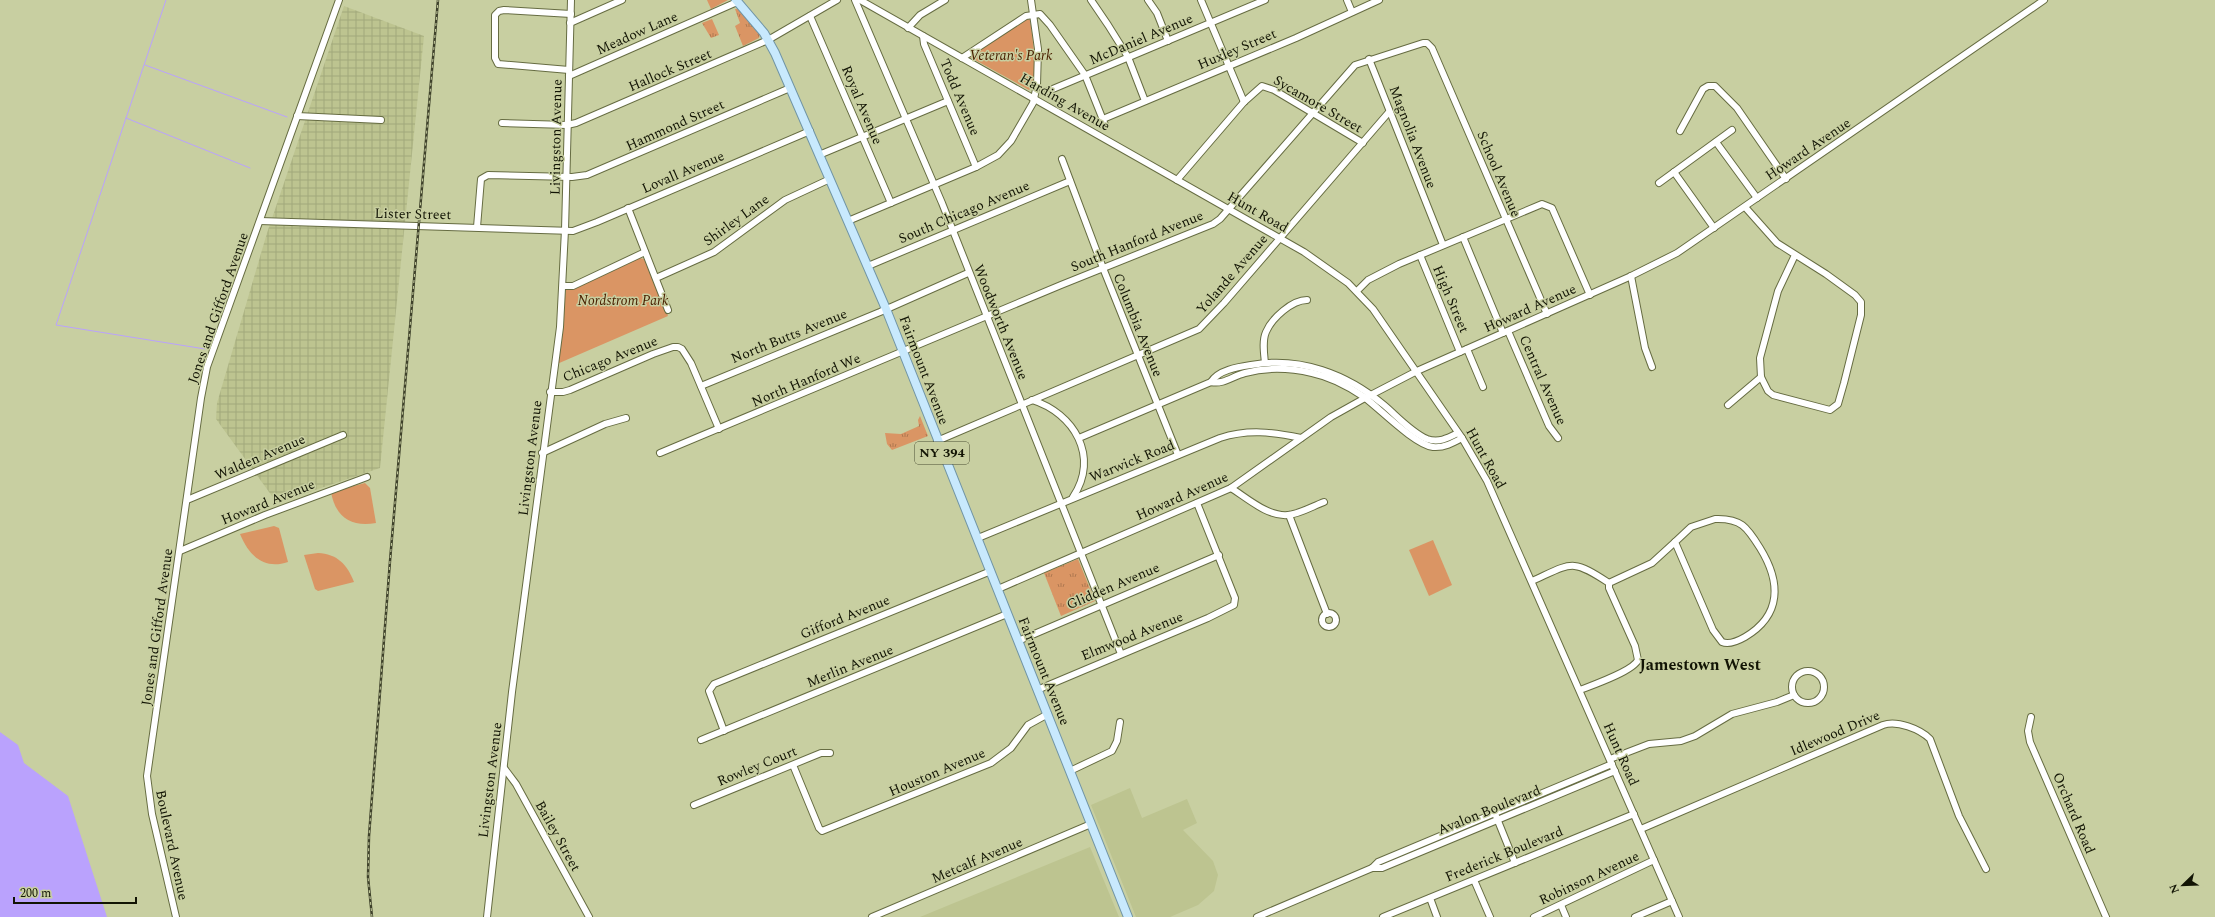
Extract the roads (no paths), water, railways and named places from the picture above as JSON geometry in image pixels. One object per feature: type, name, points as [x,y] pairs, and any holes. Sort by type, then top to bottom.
[{"type":"main road","name":"Fairmount Avenue","points":[[736,1],[768,40],[868,266],[978,538],[1128,917]]},
{"type":"street","name":"Jones and Gifford Avenue","points":[[147,778],[204,377],[339,0]]},
{"type":"street","name":"Livingston Avenue","points":[[486,917],[542,453],[560,327],[564,286],[571,0]]},
{"type":"street","points":[[570,23],[622,0]]},
{"type":"street","name":"Hallock Street","points":[[502,123],[567,125],[768,40],[837,0]]},
{"type":"street","name":"Woodworth Avenue","points":[[855,0],[934,185],[1121,654]]},
{"type":"street","name":"Harding Avenue","points":[[860,0],[1112,143]]},
{"type":"street","points":[[908,28],[920,15],[945,0]]},
{"type":"street","points":[[848,221],[976,167],[998,155],[1008,145],[1025,119],[1035,99],[1039,68],[1034,14],[1031,0]]},
{"type":"street","points":[[1091,0],[1128,57],[1145,101]]},
{"type":"street","points":[[1148,0],[1157,13],[1168,41]]},
{"type":"street","points":[[1201,0],[1244,102]]},
{"type":"street","name":"McDaniel Avenue","points":[[1048,91],[1265,0]]},
{"type":"street","points":[[1347,0],[1352,12]]},
{"type":"street","name":"Huxley Street","points":[[1102,119],[1229,66],[1379,0]]},
{"type":"street","name":"Howard Avenue","points":[[998,590],[1231,488],[1302,438],[1371,394],[1417,371],[1590,295],[1677,253],[2044,0]]},
{"type":"street","name":"Meadow Lane","points":[[569,73],[736,1]]},
{"type":"street","points":[[569,73],[498,64],[495,58],[495,15],[499,11],[504,10],[571,14]]},
{"type":"street","points":[[962,58],[1017,21],[1034,14],[1040,14],[1084,75],[1105,125]]},
{"type":"street","name":"Royal Avenue","points":[[810,16],[891,203]]},
{"type":"street","name":"Todd Avenue","points":[[923,36],[924,44],[976,167]]},
{"type":"street","name":"School Avenue","points":[[1369,59],[1423,43],[1429,44],[1547,314]]},
{"type":"street","name":"South Hanford Avenue","points":[[902,353],[1103,268],[1213,224],[1229,209],[1355,65],[1369,59]]},
{"type":"street","name":"Magnolia Avenue","points":[[1369,59],[1443,245]]},
{"type":"street","name":"Sycamore Street","points":[[1177,180],[1257,88],[1267,86],[1363,143]]},
{"type":"street","points":[[1680,131],[1704,89],[1708,86],[1715,86],[1737,108],[1786,179]]},
{"type":"street","name":"Hammond Street","points":[[477,226],[481,179],[488,175],[567,177],[594,173],[790,88]]},
{"type":"street","points":[[819,155],[948,101]]},
{"type":"street","name":"Yolande Avenue","points":[[938,441],[1199,329],[1224,304],[1279,238],[1389,112]]},
{"type":"street","points":[[297,116],[381,120]]},
{"type":"street","points":[[1659,183],[1732,130]]},
{"type":"street","name":"Lovall Avenue","points":[[565,230],[576,230],[810,132]]},
{"type":"street","points":[[1716,142],[1757,198]]},
{"type":"street","name":"Hunt Road","points":[[1112,143],[1333,270],[1357,291],[1382,320],[1460,435],[1491,490],[1679,917]]},
{"type":"street","name":"Columbia Avenue","points":[[1062,159],[1137,355],[1178,455]]},
{"type":"street","points":[[1674,172],[1714,228]]},
{"type":"street","name":"Shirley Lane","points":[[656,278],[714,252],[784,200],[830,179]]},
{"type":"street","name":"South Chicago Avenue","points":[[868,266],[1070,181]]},
{"type":"street","points":[[1357,291],[1368,280],[1420,255],[1505,220],[1534,206],[1549,205],[1552,208],[1590,295]]},
{"type":"street","points":[[1745,207],[1770,237],[1795,255],[1826,274],[1855,295],[1861,302],[1861,314],[1838,404],[1828,410],[1773,395],[1768,391],[1761,378],[1759,366],[1778,291],[1795,255]]},
{"type":"street","points":[[628,208],[668,310]]},
{"type":"street","name":"Lister Street","points":[[260,221],[390,226],[477,226],[565,230]]},
{"type":"street","name":"Central Avenue","points":[[1462,237],[1549,426],[1558,438]]},
{"type":"street","points":[[564,286],[573,286],[645,252]]},
{"type":"street","name":"High Street","points":[[1420,255],[1460,352]]},
{"type":"street","name":"North Butts Avenue","points":[[701,386],[968,273]]},
{"type":"street","points":[[1631,276],[1645,348],[1652,367]]},
{"type":"street","points":[[1265,363],[1264,339],[1270,326],[1296,302],[1307,300]]},
{"type":"street","name":"Chicago Avenue","points":[[550,392],[563,392],[570,390],[673,346],[678,347],[687,356],[701,386]]},
{"type":"street","name":"High Street","points":[[1467,349],[1483,387]]},
{"type":"street","name":"North Hanford We","points":[[660,453],[719,430],[902,353]]},
{"type":"street","points":[[1079,438],[1211,382],[1215,376],[1232,369],[1265,363],[1290,363],[1319,368],[1339,376],[1371,394],[1427,439],[1442,440],[1460,435]]},
{"type":"street","points":[[1211,382],[1218,384],[1252,371],[1297,370],[1332,379],[1365,398],[1416,439],[1427,445],[1439,447],[1460,435]]},
{"type":"street","points":[[1728,405],[1761,378]]},
{"type":"street","points":[[701,386],[719,430]]},
{"type":"street","points":[[1032,400],[1052,408],[1065,418],[1079,438],[1083,453],[1083,466],[1080,486],[1072,498]]},
{"type":"street","points":[[542,453],[605,424],[626,418]]},
{"type":"street","name":"Warwick Road","points":[[978,538],[1072,498],[1236,433],[1263,432],[1302,438]]},
{"type":"street","name":"Walden Avenue","points":[[187,500],[343,435]]},
{"type":"street","name":"Howard Avenue","points":[[180,551],[265,515],[367,477]]},
{"type":"street","points":[[1231,488],[1264,508],[1280,514],[1288,515],[1324,502]]},
{"type":"street","points":[[1197,503],[1219,555]]},
{"type":"street","points":[[1288,515],[1327,614]]},
{"type":"street","points":[[1609,583],[1652,563],[1691,527],[1712,520],[1736,521],[1748,529],[1768,560],[1772,570],[1775,586],[1772,610],[1753,632],[1740,640],[1728,644],[1722,642],[1718,638],[1675,542]]},
{"type":"street","name":"Elmwood Avenue","points":[[1038,690],[1232,607],[1235,604],[1235,598],[1219,555]]},
{"type":"street","name":"Glidden Avenue","points":[[1018,641],[1100,604],[1219,555]]},
{"type":"street","points":[[1532,581],[1561,568],[1574,565],[1589,570],[1609,583]]},
{"type":"street","name":"Gifford Avenue","points":[[724,731],[710,697],[710,688],[729,678],[991,571]]},
{"type":"street","points":[[1580,690],[1626,670],[1635,665],[1638,660],[1635,646],[1609,588],[1609,583]]},
{"type":"street","name":"Merlin Avenue","points":[[702,740],[1007,614]]},
{"type":"street","points":[[1806,670],[1817,673],[1823,681],[1824,692],[1817,700],[1807,703],[1797,699],[1794,695],[1792,684],[1797,675],[1801,672],[1806,670]]},
{"type":"street","name":"Avalon Boulevard","points":[[1257,917],[1372,868],[1382,868],[1650,744],[1681,741],[1695,736],[1732,714],[1794,695]]},
{"type":"street","name":"Houston Avenue","points":[[793,765],[819,828],[822,831],[867,814],[991,762],[1011,748],[1028,725],[1048,714]]},
{"type":"street","name":"Orchard Road","points":[[2031,717],[2028,731],[2030,742],[2106,917]]},
{"type":"street","points":[[1070,771],[1112,751],[1117,741],[1120,722]]},
{"type":"street","name":"Idlewood Drive","points":[[1641,829],[1883,725],[1892,723],[1920,732],[1930,739],[1960,816],[1986,869]]},
{"type":"street","name":"Rowley Court","points":[[694,805],[821,753],[830,753]]},
{"type":"street","name":"Bailey Street","points":[[504,768],[516,784],[589,917]]},
{"type":"street","name":"Avalon Boulevard","points":[[1496,816],[1615,771]]},
{"type":"street","name":"Boulevard Avenue","points":[[147,778],[152,814],[176,917]]},
{"type":"street","name":"Frederick Boulevard","points":[[1383,917],[1634,814]]},
{"type":"street","points":[[1496,816],[1515,863]]},
{"type":"street","name":"Metcalf Avenue","points":[[872,917],[1091,824]]},
{"type":"street","name":"Robinson Avenue","points":[[1534,917],[1654,860]]},
{"type":"street","points":[[1474,880],[1490,917]]},
{"type":"street","points":[[1430,898],[1437,917]]},
{"type":"street","points":[[1635,917],[1672,901]]},
{"type":"street","points":[[1561,905],[1566,917]]},
{"type":"waterway","points":[[166,0],[56,325],[205,349]]},
{"type":"waterway","points":[[145,65],[287,117]]},
{"type":"waterway","points":[[126,118],[250,168]]},
{"type":"railway","points":[[372,917],[368,877],[369,836],[390,561],[438,0]]},
{"type":"district","name":"Jamestown West","points":[[1700,665]]},
{"type":"park label","name":"Veteran's Park","points":[[1011,55]]},
{"type":"park label","name":"Nordstrom Park","points":[[623,300]]}]
